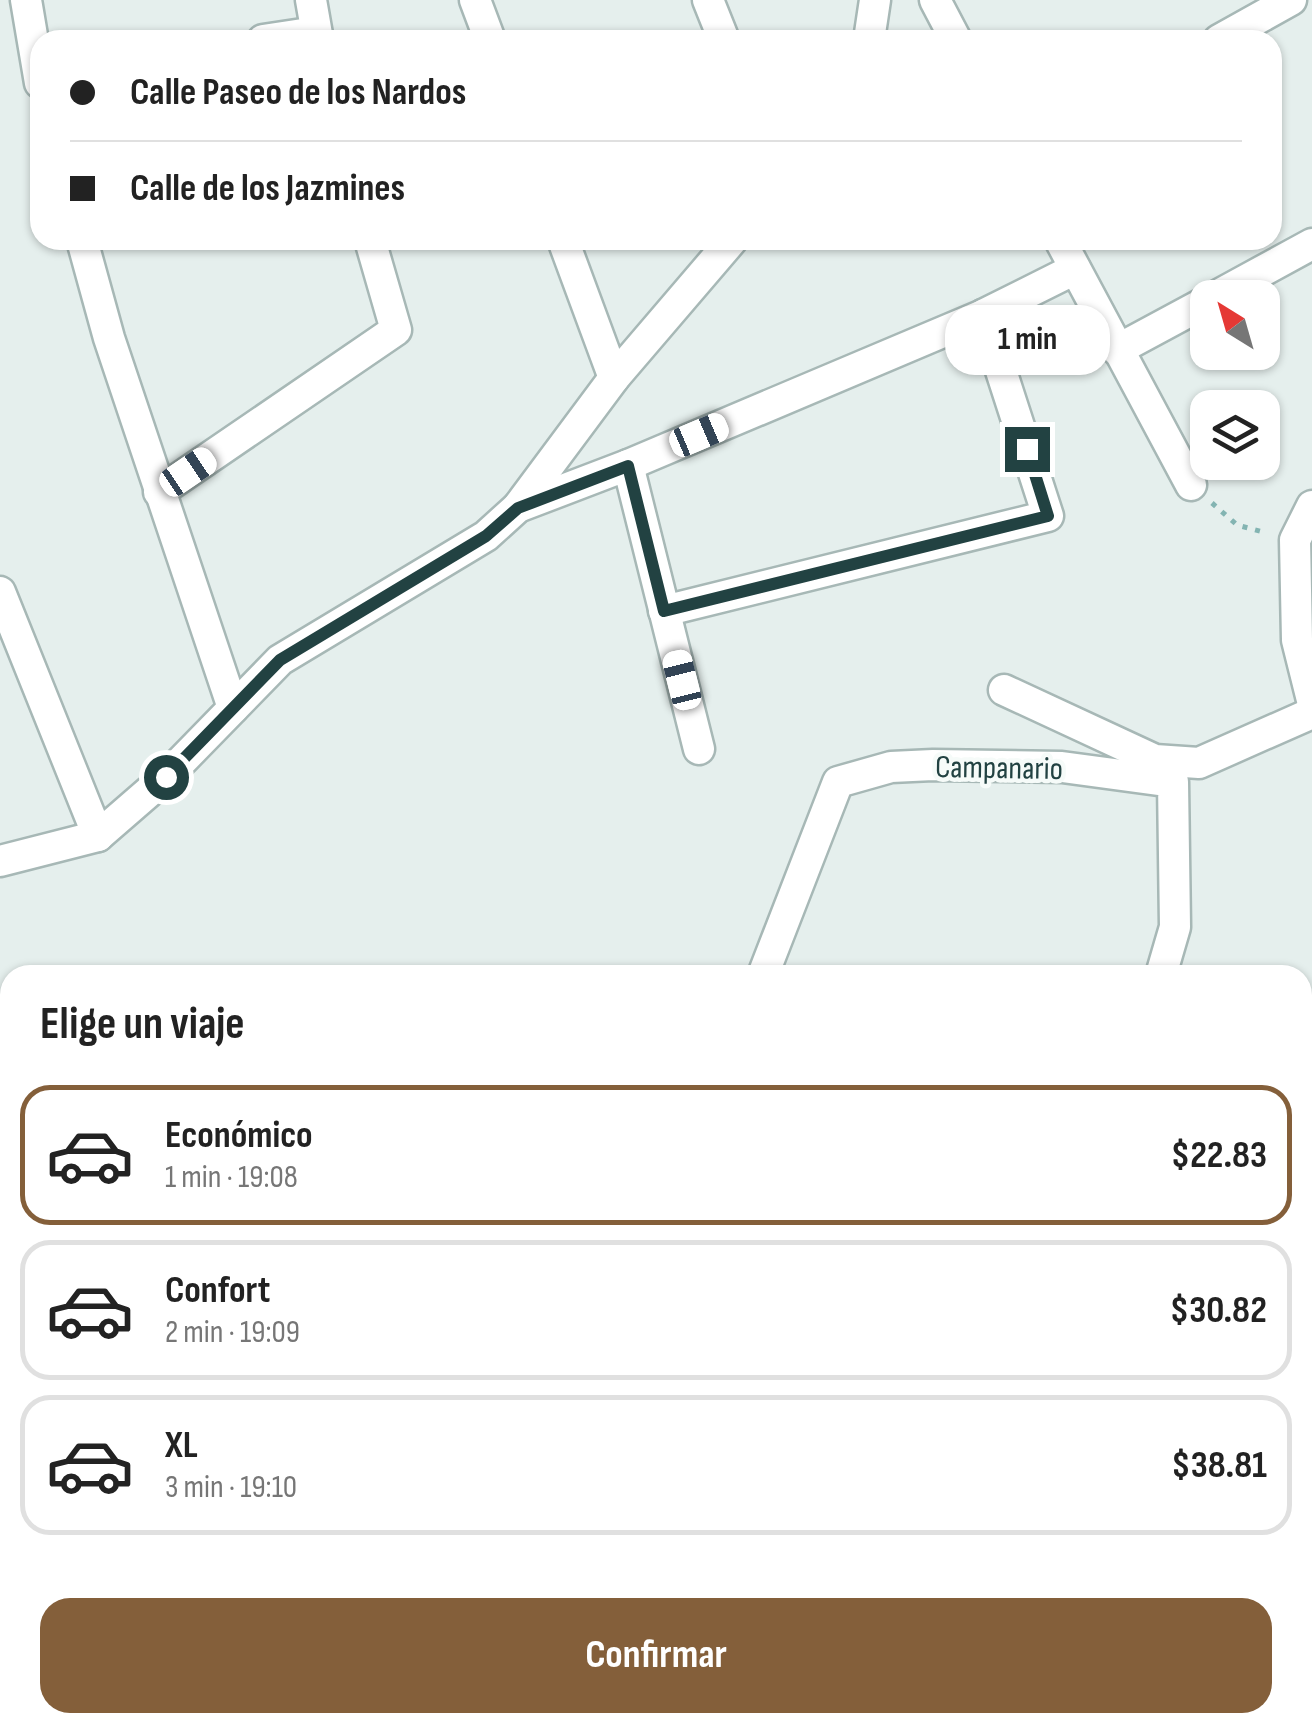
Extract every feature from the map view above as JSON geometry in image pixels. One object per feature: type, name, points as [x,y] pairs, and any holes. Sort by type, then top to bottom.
[{"type":"street","points":[[26,0],[31,30]]},
{"type":"street","points":[[311,0],[317,30]]},
{"type":"street","points":[[475,0],[486,30]]},
{"type":"street","points":[[708,0],[720,30]]},
{"type":"street","points":[[870,30],[875,0]]},
{"type":"street","points":[[935,0],[951,30]]},
{"type":"street","points":[[1237,30],[1292,0]]},
{"type":"street","points":[[1245,280],[1312,244]]},
{"type":"street","points":[[85,250],[159,492],[234,708]]},
{"type":"street","points":[[159,492],[396,330],[373,250]]},
{"type":"street","points":[[567,250],[614,378]]},
{"type":"street","points":[[0,861],[98,836],[166,777],[280,660],[486,536],[518,508],[614,378],[723,250]]},
{"type":"street","points":[[1065,250],[1191,485]]},
{"type":"street","points":[[518,508],[628,466],[984,314],[1075,269]]},
{"type":"street","points":[[1117,350],[1190,310]]},
{"type":"street","points":[[664,611],[1048,516],[984,314]]},
{"type":"street","points":[[628,466],[698,748]]},
{"type":"street","points":[[1312,506],[1294,540],[1297,640],[1312,700]]},
{"type":"street","points":[[0,592],[98,836]]},
{"type":"street","points":[[1004,690],[1155,760],[1199,763],[1312,713]]},
{"type":"street","name":"Campanario","points":[[767,965],[838,782],[890,767],[933,765],[1062,767],[1173,782],[1175,927],[1163,965]]},
{"type":"path","points":[[1191,485],[1236,525],[1294,540]]},
{"type":"route","points":[[166,777],[280,660],[486,536],[518,508],[628,466],[664,611],[1048,516],[1027,449]]}]
